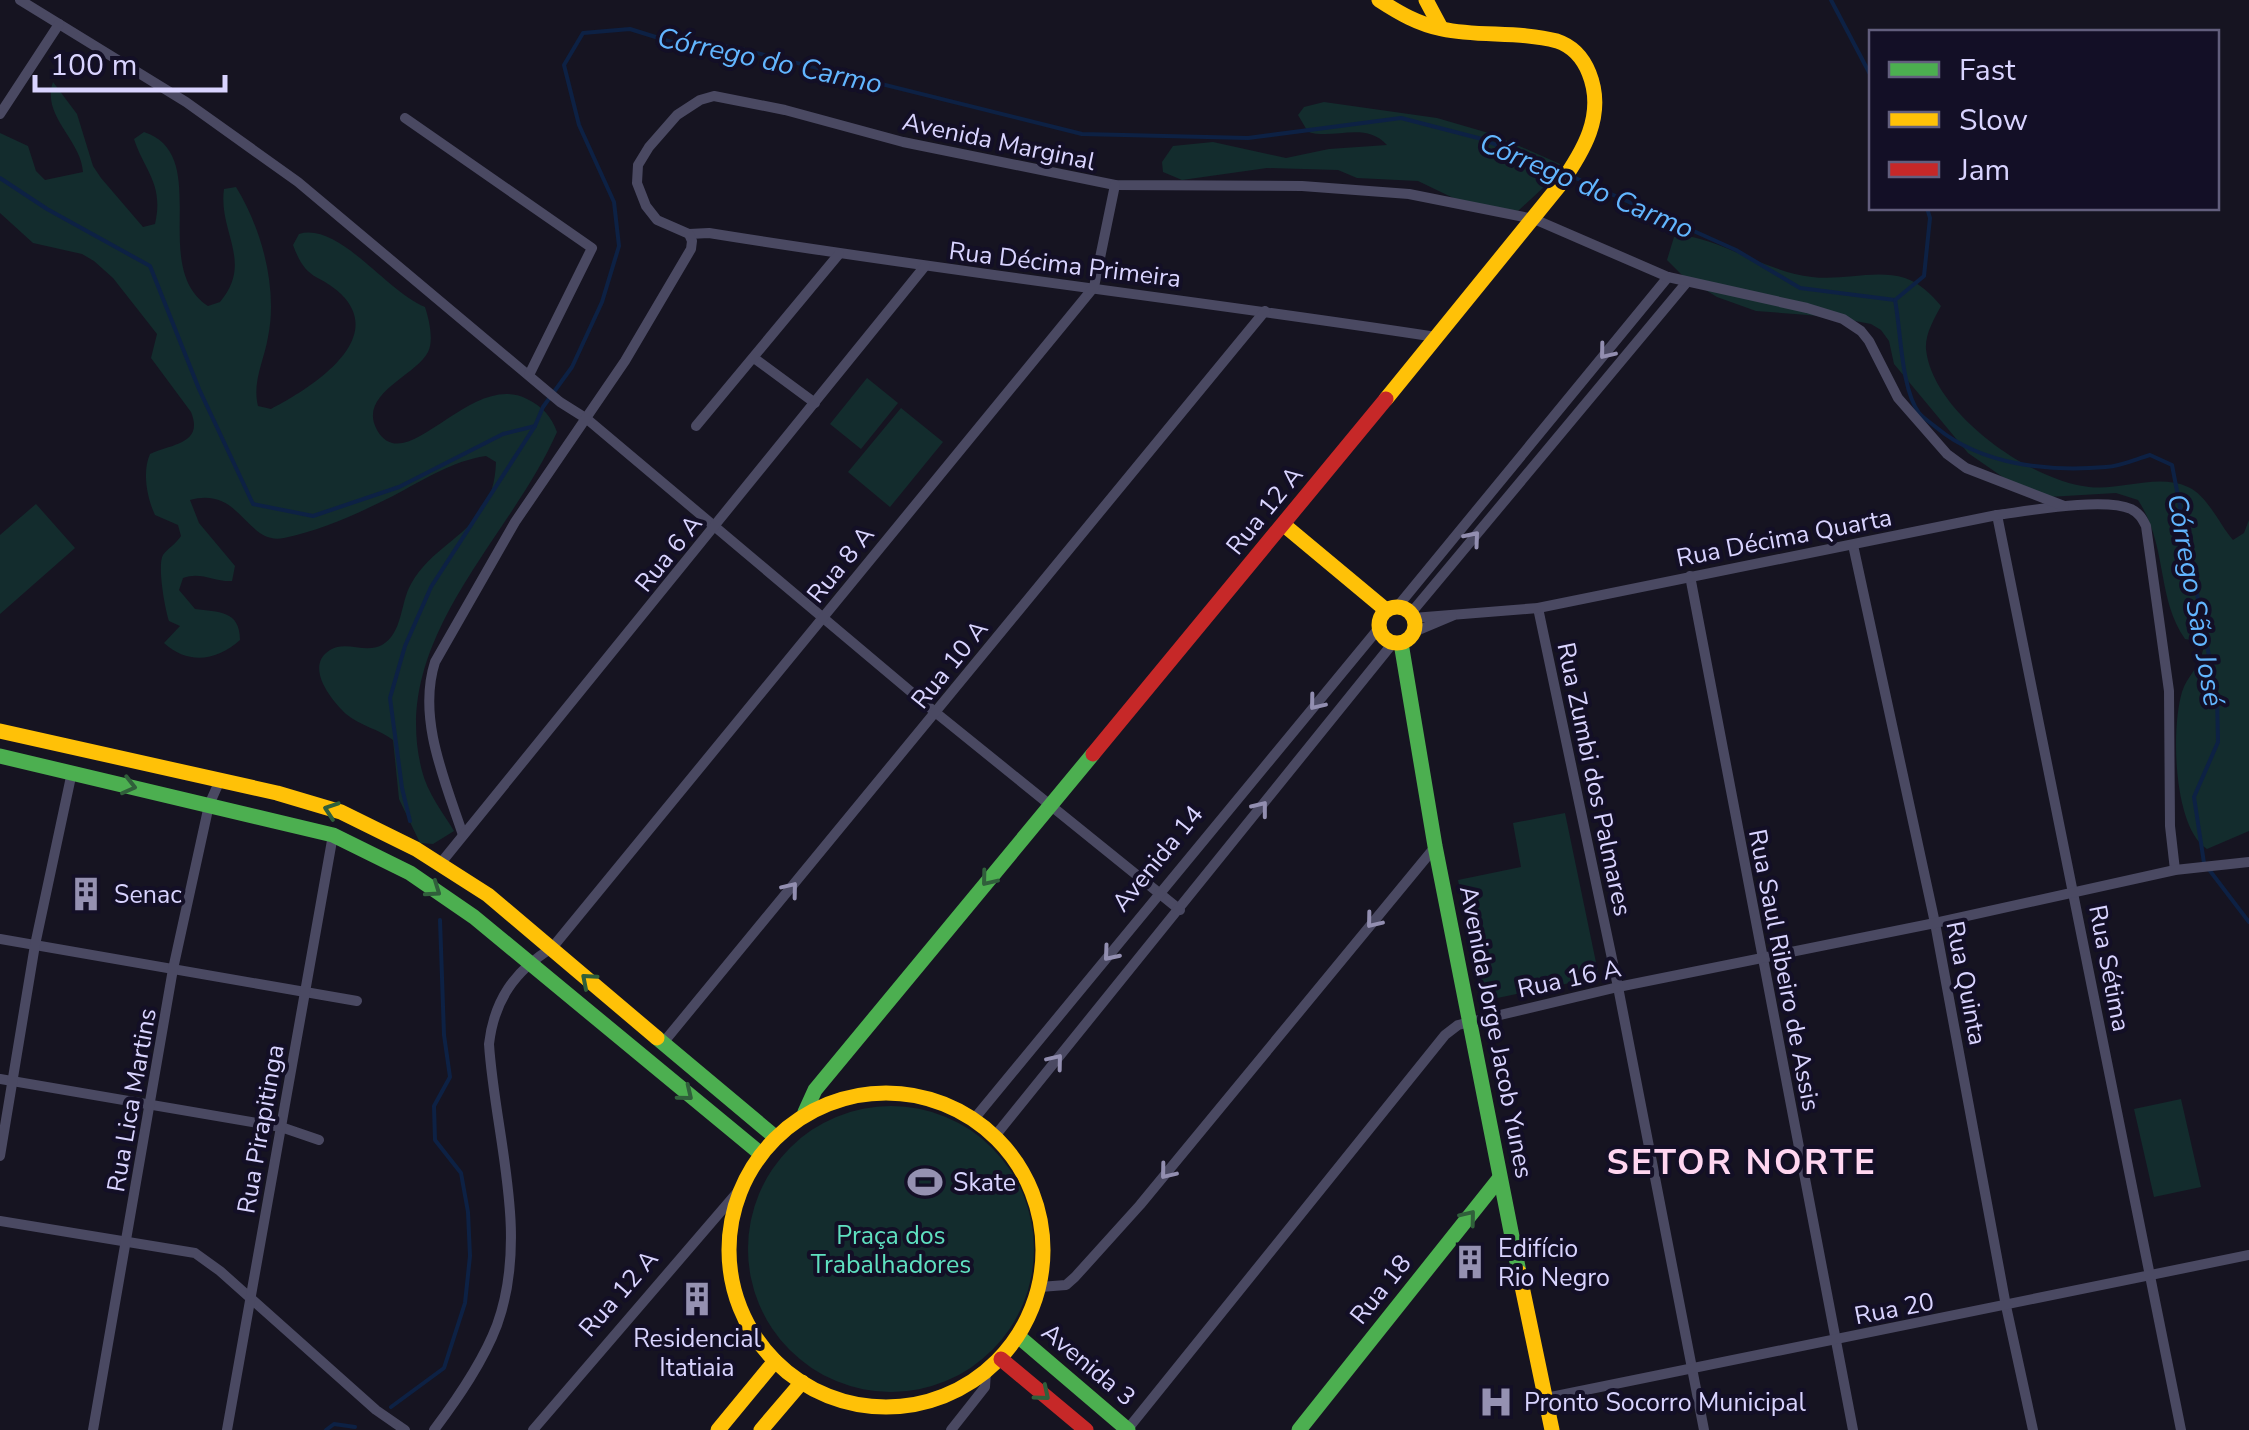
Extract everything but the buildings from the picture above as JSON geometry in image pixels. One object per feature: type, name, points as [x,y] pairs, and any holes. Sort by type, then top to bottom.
[{"type":"main road","name":"Rua 12 A","points":[[804,1112],[815,1090],[1534,220],[1589,140],[1596,110],[1592,78],[1584,63],[1564,44],[1510,36],[1464,35],[1411,21],[1379,0]]},
{"type":"main road","points":[[1426,0],[1440,28]]},
{"type":"main road","points":[[1284,525],[1402,623]]},
{"type":"main road","name":"Avenida 14","points":[[1379,628],[1379,620],[1402,623]]},
{"type":"main road","name":"Avenida Jorge Jacob Yunes","points":[[1402,623],[1435,846],[1552,1430]]},
{"type":"main road","points":[[0,732],[220,780],[341,812],[488,894],[774,1136]]},
{"type":"main road","points":[[0,756],[333,834],[410,873],[474,917],[761,1154]]},
{"type":"main road","points":[[887,1092],[932,1100],[974,1119],[995,1136],[1027,1180],[1042,1232],[1040,1286],[1018,1336],[1001,1359],[967,1386],[927,1402],[884,1408],[841,1401],[802,1382],[775,1361],[750,1324],[732,1280],[730,1233],[741,1188],[761,1154],[774,1136],[804,1112],[845,1097],[887,1092]]},
{"type":"main road","name":"Rua 18","points":[[1300,1430],[1499,1179]]},
{"type":"main road","name":"Avenida 3","points":[[1018,1336],[1128,1430]]},
{"type":"main road","name":"Avenida 3","points":[[1001,1359],[1086,1430]]},
{"type":"main road","points":[[718,1430],[775,1361]]},
{"type":"main road","points":[[761,1430],[802,1382]]},
{"type":"street","points":[[20,0],[186,102],[298,182],[935,712],[1180,910]]},
{"type":"street","points":[[0,114],[59,24]]},
{"type":"street","name":"Avenida Marginal","points":[[688,234],[657,220],[646,206],[636,183],[638,165],[677,115],[714,96],[960,154],[1115,185],[1302,186],[1391,192],[1534,220],[1668,277],[1843,319],[1869,341],[1898,398],[1946,454],[1966,468],[2064,506]]},
{"type":"street","points":[[405,118],[592,248],[529,374]]},
{"type":"street","name":"Rua 8 A","points":[[434,1430],[473,1371],[496,1326],[504,1300],[511,1218],[489,1044],[492,1021],[508,984],[552,948],[1094,287],[1115,185]]},
{"type":"street","name":"Rua Décima Primeira","points":[[688,234],[708,232],[839,254],[1436,337]]},
{"type":"street","points":[[463,836],[426,706],[428,684],[443,646],[515,522],[587,419],[681,268],[691,248],[688,234]]},
{"type":"street","points":[[696,426],[839,254]]},
{"type":"street","name":"Rua 6 A","points":[[440,864],[925,266]]},
{"type":"street","name":"Avenida 14","points":[[995,1136],[1180,910],[1668,277]]},
{"type":"street","name":"Avenida 14","points":[[1402,623],[1687,282]]},
{"type":"street","name":"Rua 10 A","points":[[663,1043],[1265,311]]},
{"type":"street","points":[[754,358],[815,403]]},
{"type":"street","name":"Rua Décima Quarta","points":[[1402,623],[1538,608],[1997,514],[2064,506],[2118,505],[2137,513],[2146,526],[2169,691],[2170,826],[2176,870]]},
{"type":"street","name":"Rua Sétima","points":[[1997,514],[2182,1430]]},
{"type":"street","name":"Rua Quinta","points":[[1853,545],[1936,924],[2006,1306],[2033,1430]]},
{"type":"street","name":"Rua Saul Ribeiro de Assis","points":[[1690,576],[1853,1430]]},
{"type":"street","name":"Rua Zumbi dos Palmares","points":[[1538,608],[1618,987],[1704,1430]]},
{"type":"street","name":"Avenida 14","points":[[974,1119],[1379,628]]},
{"type":"street","points":[[0,1156],[6,1081],[72,772]]},
{"type":"street","name":"Rua Lica Martins","points":[[93,1430],[173,969],[208,806],[220,780]]},
{"type":"street","name":"Rua Pirapitinga","points":[[227,1430],[333,834]]},
{"type":"street","points":[[1040,1286],[1066,1284],[1076,1277],[1140,1206],[1435,846]]},
{"type":"street","name":"Rua 16 A","points":[[1128,1430],[1445,1036],[1470,1020],[2176,870],[2245,862]]},
{"type":"street","points":[[0,940],[356,1001]]},
{"type":"street","points":[[6,1081],[281,1127],[319,1140]]},
{"type":"street","name":"Rua 12 A","points":[[533,1430],[741,1188]]},
{"type":"street","points":[[0,1222],[196,1253],[379,1413],[405,1430]]},
{"type":"street","name":"Rua 20","points":[[1546,1398],[2249,1255]]},
{"type":"street","points":[[951,1430],[985,1387],[986,1370]]},
{"type":"green space","points":[[53,82],[77,114],[93,166],[143,227],[155,224],[157,198],[134,139],[144,132],[164,144],[175,163],[179,187],[183,266],[191,288],[208,306],[220,302],[234,274],[224,189],[236,187],[260,240],[271,299],[271,318],[257,380],[258,406],[271,409],[321,377],[349,346],[355,329],[353,312],[341,294],[308,271],[298,257],[293,245],[299,234],[314,233],[346,248],[425,307],[431,336],[428,352],[375,406],[377,430],[389,442],[405,443],[484,399],[505,394],[538,405],[555,426],[557,432],[536,472],[459,593],[437,635],[422,678],[416,723],[422,771],[454,831],[433,844],[420,843],[399,799],[393,740],[340,708],[327,692],[319,665],[336,647],[369,648],[389,640],[398,625],[407,592],[422,568],[486,504],[496,462],[486,456],[461,462],[354,515],[284,538],[261,533],[221,501],[190,500],[199,523],[235,566],[232,581],[190,576],[183,578],[179,590],[195,609],[232,618],[240,640],[222,652],[202,658],[183,655],[164,643],[180,626],[169,621],[161,560],[181,536],[178,525],[155,515],[146,469],[150,454],[190,437],[194,423],[191,412],[151,358],[157,334],[113,278],[82,254],[33,243],[0,213],[0,133],[28,146],[36,171],[45,180],[83,172],[76,149],[52,106]]},
{"type":"green space","points":[[1324,102],[1437,118],[1492,134],[1560,164],[1558,174],[1518,211],[1470,206],[1418,181],[1357,178],[1338,170],[1267,168],[1182,180],[1163,172],[1162,162],[1173,146],[1213,142],[1286,158],[1329,149],[1387,145],[1359,132],[1308,132],[1298,115],[1304,107]]},
{"type":"green space","points":[[1687,236],[1796,274],[1824,278],[1882,275],[1910,280],[1941,306],[1926,343],[1932,373],[1965,419],[2013,457],[2039,472],[2089,487],[2164,482],[2188,487],[2207,504],[2233,540],[2244,533],[2249,520],[2249,831],[2207,849],[2187,820],[2178,776],[2176,729],[2182,692],[2203,650],[2197,641],[2185,639],[2176,623],[2154,535],[2138,500],[2116,493],[2048,497],[2020,489],[1968,453],[1894,364],[1889,341],[1881,330],[1871,324],[1834,317],[1756,311],[1717,297],[1684,277],[1667,260],[1674,237]]},
{"type":"green space","points":[[867,378],[898,403],[861,449],[830,424]]},
{"type":"green space","points":[[901,408],[943,442],[890,507],[848,472]]},
{"type":"green space","points":[[36,504],[75,548],[0,614],[0,535]]},
{"type":"green space","points":[[1565,813],[1599,977],[1483,1001],[1458,880],[1521,867],[1513,823]]},
{"type":"green space","points":[[2181,1099],[2201,1187],[2154,1197],[2134,1109]]},
{"type":"green space","name":"Praça dos Trabalhadores","points":[[891,1106],[946,1117],[971,1130],[992,1148],[1010,1169],[1023,1194],[1034,1249],[1023,1304],[1010,1329],[992,1350],[971,1368],[946,1381],[891,1392],[836,1381],[811,1368],[790,1350],[772,1329],[759,1304],[748,1249],[759,1194],[772,1169],[790,1148],[811,1130],[836,1117]]},
{"type":"waterway","points":[[1831,0],[1869,72]]},
{"type":"waterway","name":"Córrego do Carmo","points":[[410,821],[390,698],[405,646],[431,587],[572,367],[602,302],[619,246],[614,202],[579,125],[564,65],[583,33],[630,29],[678,44],[733,47],[1082,134],[1248,138],[1401,118],[1482,139],[1562,172]]},
{"type":"waterway","name":"Córrego do Carmo","points":[[1571,176],[1736,250],[1800,288],[1895,300]]},
{"type":"waterway","name":"Córrego do Carmo","points":[[0,178],[150,266],[199,389],[253,504],[313,516],[399,487],[503,434],[535,426]]},
{"type":"waterway","points":[[1895,300],[1924,276],[1928,210]]},
{"type":"waterway","name":"Córrego São José","points":[[1895,300],[1905,375],[1913,403],[1923,417],[1955,441],[1995,458],[2039,467],[2106,467],[2150,455],[2172,465],[2217,697],[2218,742],[2194,797],[2204,863],[2249,922]]},
{"type":"waterway","points":[[391,1407],[444,1368],[465,1303],[470,1256],[461,1173],[435,1140],[434,1106],[450,1077],[444,1035],[440,920]]},
{"type":"waterway","points":[[326,1430],[334,1424],[355,1427]]},
{"type":"traffic: fast","points":[[1401,643],[1435,846],[1519,1272]]},
{"type":"traffic: fast","points":[[805,1112],[815,1090],[1093,754]]},
{"type":"traffic: fast","points":[[0,756],[333,835],[410,873],[474,917],[761,1154]]},
{"type":"traffic: fast","points":[[657,1038],[774,1136]]},
{"type":"traffic: fast","points":[[1299,1430],[1499,1179]]},
{"type":"traffic: fast","points":[[1018,1336],[1128,1430]]},
{"type":"traffic: slow","points":[[1379,0],[1409,18],[1442,29],[1528,36],[1562,43],[1587,68],[1595,104],[1584,146],[1559,186],[1386,399]]},
{"type":"traffic: slow","points":[[1426,0],[1441,28]]},
{"type":"traffic: slow","points":[[1284,525],[1386,610]]},
{"type":"traffic: slow","points":[[1397,607],[1410,612],[1415,625],[1410,638],[1397,643],[1384,638],[1379,625],[1384,612],[1397,607]]},
{"type":"traffic: slow","points":[[0,731],[277,793],[341,812],[416,849],[488,895],[657,1038]]},
{"type":"traffic: slow","points":[[886,1093],[917,1096],[946,1105],[997,1139],[1031,1190],[1040,1219],[1043,1250],[1040,1281],[1031,1310],[997,1361],[946,1395],[917,1404],[886,1407],[855,1404],[826,1395],[775,1361],[741,1310],[732,1281],[729,1250],[732,1219],[741,1190],[775,1139],[826,1105],[855,1096],[886,1093]]},
{"type":"traffic: slow","points":[[1519,1272],[1552,1430]]},
{"type":"traffic: slow","points":[[718,1430],[775,1361]]},
{"type":"traffic: slow","points":[[761,1430],[802,1382]]},
{"type":"traffic: jam","points":[[1093,754],[1386,399]]},
{"type":"traffic: jam","points":[[1001,1359],[1086,1430]]},
{"type":"place","name":"Senac","points":[[86,894]]},
{"type":"place","name":"Skate","points":[[925,1182]]},
{"type":"place","name":"Edifício Rio Negro","points":[[1470,1262]]},
{"type":"place","name":"Residencial Itatiaia","points":[[697,1299]]},
{"type":"place","name":"Pronto Socorro Municipal","points":[[1496,1402]]},
{"type":"district","name":"SETOR NORTE","points":[[1742,1162]]}]
